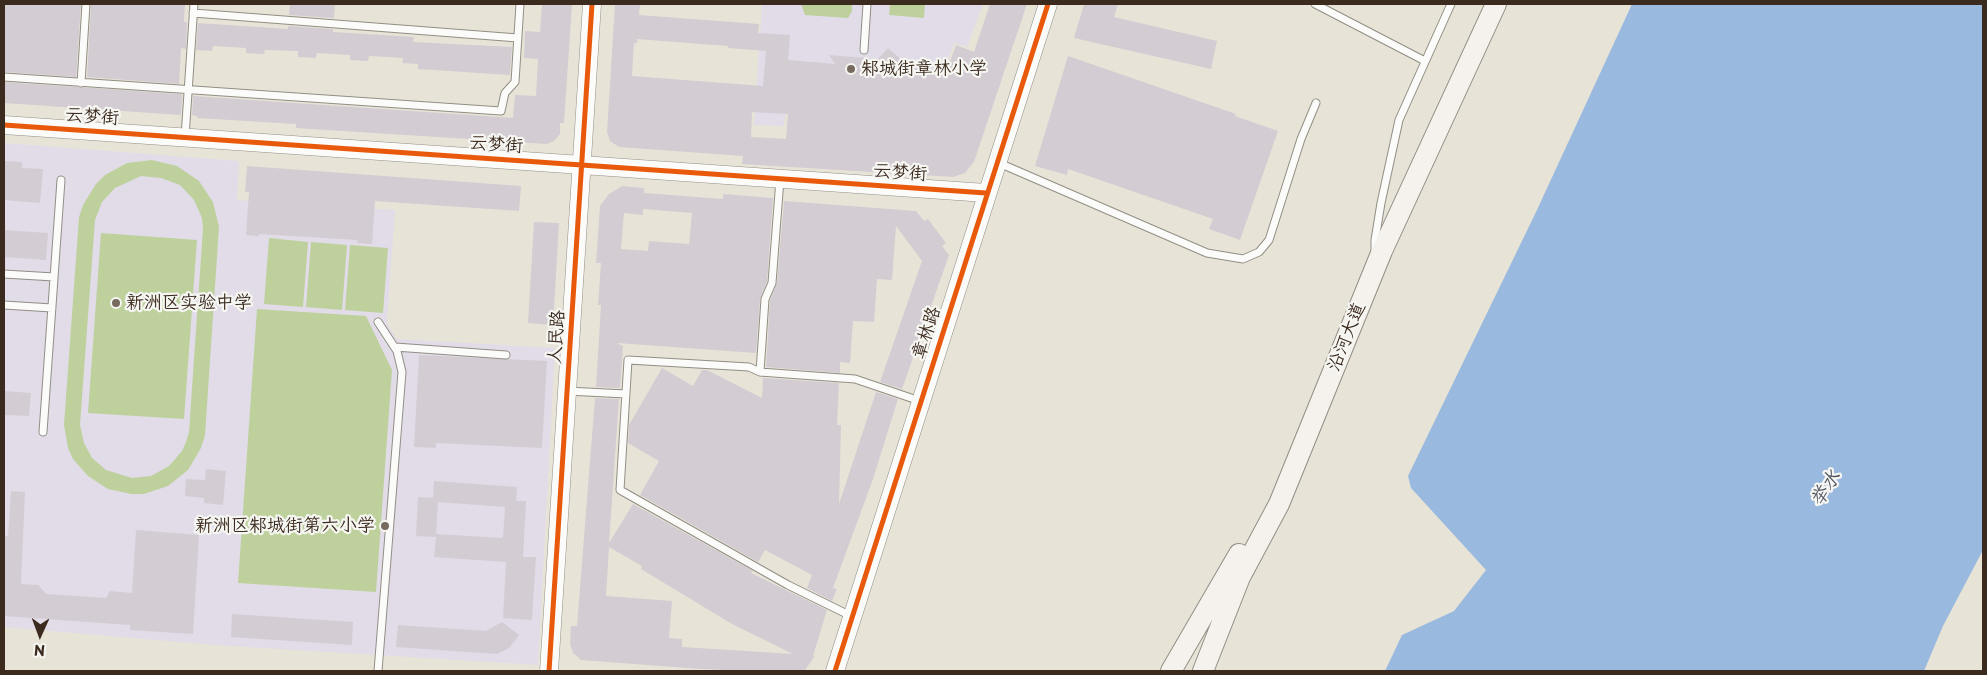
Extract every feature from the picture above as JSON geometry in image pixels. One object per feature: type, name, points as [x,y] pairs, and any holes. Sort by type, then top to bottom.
[{"type":"main road","name":"沿河大道","points":[[1203,671],[1240,577],[1278,504],[1376,267],[1496,4]]},
{"type":"main road","points":[[1171,671],[1241,551],[1264,530]]},
{"type":"street","name":"人民路","points":[[549,671],[592,4]]},
{"type":"street","name":"章林路","points":[[835,671],[986,193],[1048,4]]},
{"type":"street","name":"云梦街","points":[[4,125],[986,193]]},
{"type":"lane","points":[[81,83],[86,4]]},
{"type":"lane","points":[[185,138],[194,4]]},
{"type":"lane","points":[[4,78],[500,111],[505,93],[515,82],[520,4]]},
{"type":"lane","points":[[864,50],[867,4]]},
{"type":"lane","points":[[1315,4],[1424,61]]},
{"type":"lane","points":[[1376,267],[1374,240],[1400,120],[1424,61],[1451,4]]},
{"type":"lane","points":[[193,13],[518,38]]},
{"type":"lane","points":[[996,162],[1207,253],[1243,259],[1259,252],[1269,240],[1301,138],[1316,103]]},
{"type":"lane","points":[[760,372],[765,299],[772,283],[780,179]]},
{"type":"lane","points":[[43,432],[61,180]]},
{"type":"lane","points":[[4,274],[54,277]]},
{"type":"lane","points":[[4,305],[52,308]]},
{"type":"lane","points":[[378,322],[395,347],[402,372],[378,671]]},
{"type":"lane","points":[[395,347],[506,355]]},
{"type":"lane","points":[[852,616],[788,585],[620,490],[628,360],[749,367],[760,372],[855,379],[920,401]]},
{"type":"lane","points":[[567,391],[626,394]]},
{"type":"shaded area","name":"邾城街章林小学","points":[[762,4],[983,4],[967,47],[954,43],[934,101],[787,91],[784,126],[754,125]]},
{"type":"shaded area","points":[[4,143],[239,161],[237,200],[395,210],[387,323],[397,339],[555,348],[538,665],[214,645],[4,627]]},
{"type":"green space","points":[[801,4],[852,4],[852,11],[848,18],[805,15]]},
{"type":"green space","points":[[890,4],[925,4],[924,18],[889,15]]},
{"type":"green space","points":[[152,160],[177,166],[199,181],[213,202],[219,227],[205,435],[201,448],[188,470],[168,486],[144,494],[131,494],[108,489],[88,476],[73,459],[68,448],[64,425],[79,217],[83,205],[96,184],[105,175],[127,163]],"holes":[[[141,176],[161,178],[180,185],[194,200],[202,218],[203,228],[189,432],[182,451],[169,466],[151,476],[132,478],[106,470],[92,458],[84,443],[80,425],[95,220],[102,202],[115,188]]]},
{"type":"green space","points":[[101,233],[197,240],[184,419],[88,413]]},
{"type":"green space","points":[[269,238],[308,242],[303,307],[264,304]]},
{"type":"green space","points":[[311,242],[347,245],[342,310],[306,307]]},
{"type":"green space","points":[[350,245],[388,248],[383,313],[345,310]]},
{"type":"green space","points":[[257,309],[366,316],[392,370],[376,592],[238,583]]},
{"type":"water","name":"举水","points":[[1632,4],[1983,4],[1983,550],[1943,626],[1924,671],[1385,671],[1402,635],[1454,611],[1486,570],[1411,488],[1408,476],[1536,212]]},
{"type":"building","points":[[4,4],[81,4],[76,77],[4,72]]},
{"type":"building","points":[[91,4],[185,4],[184,22],[187,22],[186,49],[181,48],[179,84],[87,77]]},
{"type":"building","points":[[290,4],[335,4],[334,18],[289,15]]},
{"type":"building","points":[[542,4],[572,4],[564,123],[560,123],[560,134],[554,141],[547,144],[296,128],[296,124],[197,118],[197,116],[192,115],[193,96],[513,118],[515,95],[536,96],[538,59],[524,58],[525,31],[540,32]]},
{"type":"building","points":[[615,4],[640,4],[639,15],[759,24],[758,33],[790,35],[788,60],[835,64],[829,55],[878,59],[888,48],[910,67],[947,70],[956,45],[974,52],[990,4],[1027,4],[974,162],[965,173],[953,177],[742,164],[743,156],[619,147],[610,141],[607,132]],"holes":[[[637,39],[766,51],[763,86],[632,76],[634,43],[637,43]],[[752,112],[788,114],[786,139],[751,137]]]},
{"type":"building","points":[[1084,4],[1118,4],[1114,17],[1217,41],[1211,69],[1074,38]]},
{"type":"building","points":[[198,23],[288,29],[288,26],[333,29],[333,32],[414,37],[413,42],[512,47],[510,75],[418,69],[418,64],[402,63],[403,58],[369,56],[368,61],[350,60],[350,55],[317,53],[316,58],[298,57],[298,51],[265,50],[264,54],[246,53],[246,48],[213,46],[212,51],[196,50]]},
{"type":"building","points":[[1068,56],[1236,114],[1235,116],[1278,131],[1240,240],[1209,229],[1213,219],[1068,169],[1067,175],[1035,166]]},
{"type":"building","points":[[4,82],[180,94],[182,95],[181,115],[4,103]]},
{"type":"building","points":[[4,161],[22,162],[22,168],[43,169],[40,203],[4,200]]},
{"type":"building","points":[[247,166],[521,186],[519,211],[375,201],[372,244],[357,243],[358,240],[259,234],[259,236],[246,235],[249,192],[245,192]]},
{"type":"building","points":[[622,186],[644,188],[644,193],[723,199],[723,194],[773,198],[767,282],[760,299],[756,353],[617,343],[623,346],[620,388],[596,387],[601,305],[598,305],[601,263],[596,263],[600,206],[609,194]],"holes":[[[643,209],[692,213],[689,244],[649,241],[648,251],[621,249],[624,213],[643,215]]]},
{"type":"building","points":[[784,201],[916,211],[924,221],[928,219],[946,243],[942,246],[949,255],[902,389],[880,382],[922,261],[896,226],[892,280],[877,279],[874,322],[853,321],[850,363],[840,362],[840,373],[766,367],[770,300],[777,283]]},
{"type":"building","points":[[534,222],[559,223],[553,325],[528,323]]},
{"type":"building","points":[[4,230],[48,233],[46,260],[4,257]]},
{"type":"building","points":[[419,355],[547,361],[542,448],[436,443],[436,448],[414,447]]},
{"type":"building","points":[[662,368],[693,386],[702,370],[707,370],[762,398],[763,378],[839,383],[837,425],[841,425],[839,504],[876,392],[898,399],[873,479],[833,588],[837,589],[832,601],[807,588],[812,575],[765,550],[758,562],[640,495],[659,461],[628,443],[629,425]]},
{"type":"building","points":[[4,391],[31,393],[29,416],[4,415]]},
{"type":"building","points":[[595,398],[619,399],[609,543],[633,504],[753,571],[751,573],[827,610],[813,656],[815,656],[805,670],[737,671],[581,660],[573,653],[570,644],[571,626],[577,626]],"holes":[[[609,547],[642,566],[641,569],[732,624],[793,654],[682,647],[682,639],[669,638],[672,601],[606,596]]]},
{"type":"building","points":[[206,469],[226,471],[223,505],[204,503],[204,498],[185,496],[186,479],[205,480]]},
{"type":"building","points":[[434,481],[517,487],[516,501],[526,501],[523,557],[536,557],[532,620],[503,618],[506,562],[434,557],[436,537],[416,536],[418,497],[433,498]],"holes":[[[438,502],[505,507],[503,538],[436,534]]]},
{"type":"building","points":[[11,491],[25,492],[21,584],[38,585],[46,594],[106,598],[110,591],[132,593],[136,530],[199,535],[193,634],[130,630],[130,625],[4,616],[4,548],[5,536],[8,536]]},
{"type":"building","points":[[232,614],[353,622],[352,645],[231,637]]},
{"type":"building","points":[[502,622],[519,635],[509,648],[497,654],[396,647],[398,625],[486,631]]},
{"type":"cycle path","points":[[549,671],[592,4]]},
{"type":"cycle path","points":[[835,671],[1048,4]]},
{"type":"cycle path","points":[[4,125],[986,193]]},
{"type":"place","name":"邾城街章林小学","points":[[851,69]]},
{"type":"place","name":"新洲区实验中学","points":[[116,303]]},
{"type":"place","name":"新洲区邾城街第六小学","points":[[385,526]]}]
